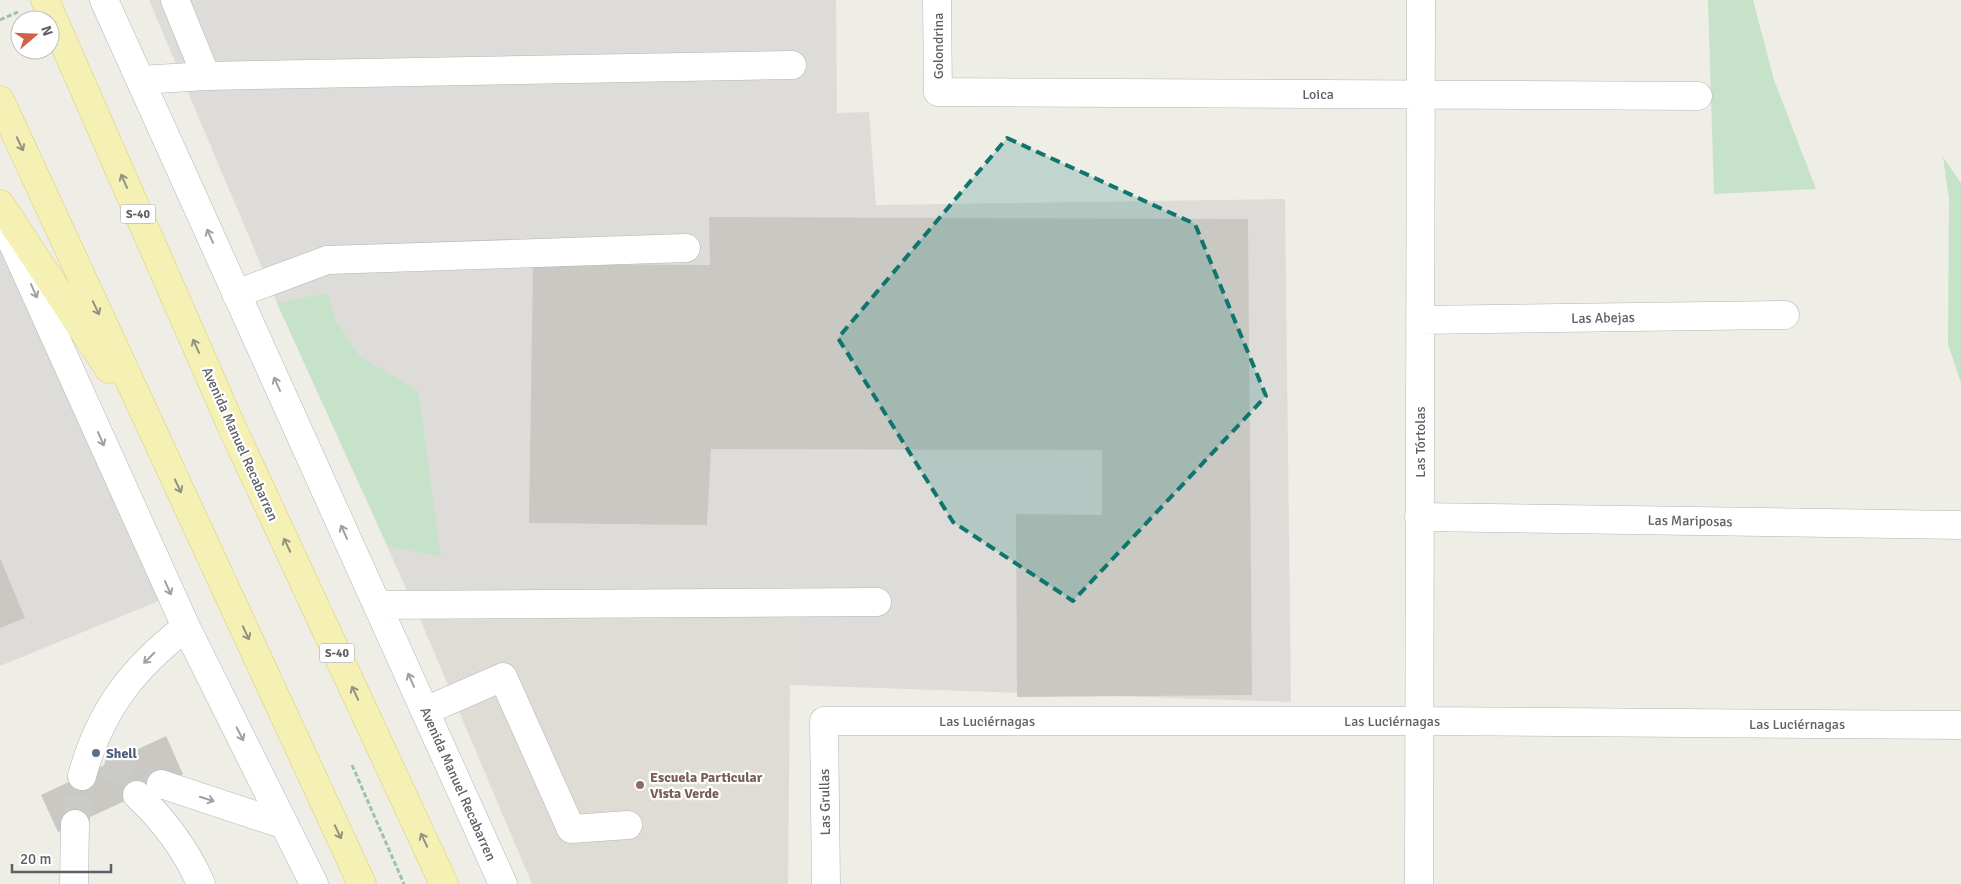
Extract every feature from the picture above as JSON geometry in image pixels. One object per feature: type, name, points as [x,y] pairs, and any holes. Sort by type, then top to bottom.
[{"type":"main road","name":"Avenida Manuel Recabarren","points":[[45,0],[230,423],[444,884]]},
{"type":"main road","points":[[0,100],[362,884]]},
{"type":"main road","points":[[0,204],[157,442]]},
{"type":"street","name":"Avenida Manuel Recabarren","points":[[104,0],[503,884]]},
{"type":"street","points":[[175,0],[206,76]]},
{"type":"street","name":"Golondrina","points":[[938,0],[938,92]]},
{"type":"street","name":"Las Tórtolas","points":[[1419,884],[1421,0]]},
{"type":"street","points":[[140,80],[206,76],[792,65]]},
{"type":"street","name":"Loica","points":[[938,92],[1698,96]]},
{"type":"street","points":[[0,215],[186,627],[314,884]]},
{"type":"street","points":[[236,294],[327,260],[686,248]]},
{"type":"street","name":"Las Abejas","points":[[1420,320],[1785,315]]},
{"type":"street","name":"Las Mariposas","points":[[1420,517],[1961,525]]},
{"type":"street","points":[[377,605],[877,602]]},
{"type":"street","points":[[93,767],[93,740],[121,689],[160,648],[186,627]]},
{"type":"street","points":[[425,711],[503,677],[571,829],[628,825]]},
{"type":"street","name":"Las Luciérnagas","points":[[824,721],[1419,721],[1961,725]]},
{"type":"street","name":"Las Grullas","points":[[824,721],[826,884]]},
{"type":"street","points":[[161,784],[285,825]]},
{"type":"street","points":[[137,795],[181,846],[201,884]]},
{"type":"street","points":[[74,884],[75,824]]},
{"type":"highlighted area","points":[[1007,138],[1195,224],[1266,396],[1073,601],[953,522],[838,338]]},
{"type":"shaded area","points":[[149,0],[836,0],[837,113],[869,112],[876,205],[1285,199],[1291,702],[790,685],[792,620],[420,619],[277,303]]},
{"type":"shaded area","points":[[0,247],[161,600],[0,666]]},
{"type":"shaded area","name":"Escuela Particular Vista Verde","points":[[420,619],[793,620],[790,685],[788,884],[532,884]]},
{"type":"green space","points":[[1708,0],[1753,0],[1774,80],[1816,189],[1714,194]]},
{"type":"green space","points":[[1943,157],[1961,183],[1961,383],[1948,344],[1949,199]]},
{"type":"green space","points":[[328,293],[335,319],[360,357],[418,390],[441,557],[388,546],[277,303]]},
{"type":"building","points":[[709,217],[1248,219],[1252,695],[1017,697],[1016,514],[1102,515],[1102,450],[711,449],[707,525],[529,523],[533,264],[710,265]]},
{"type":"building","points":[[0,558],[25,618],[0,628]]},
{"type":"building","points":[[166,736],[183,774],[58,832],[41,795]]},
{"type":"tunnel","points":[[104,765],[161,784]]},
{"type":"tunnel","points":[[75,824],[82,776]]},
{"type":"place","name":"Shell","points":[[96,753]]},
{"type":"place","name":"Escuela Particular Vista Verde","points":[[640,785]]}]
